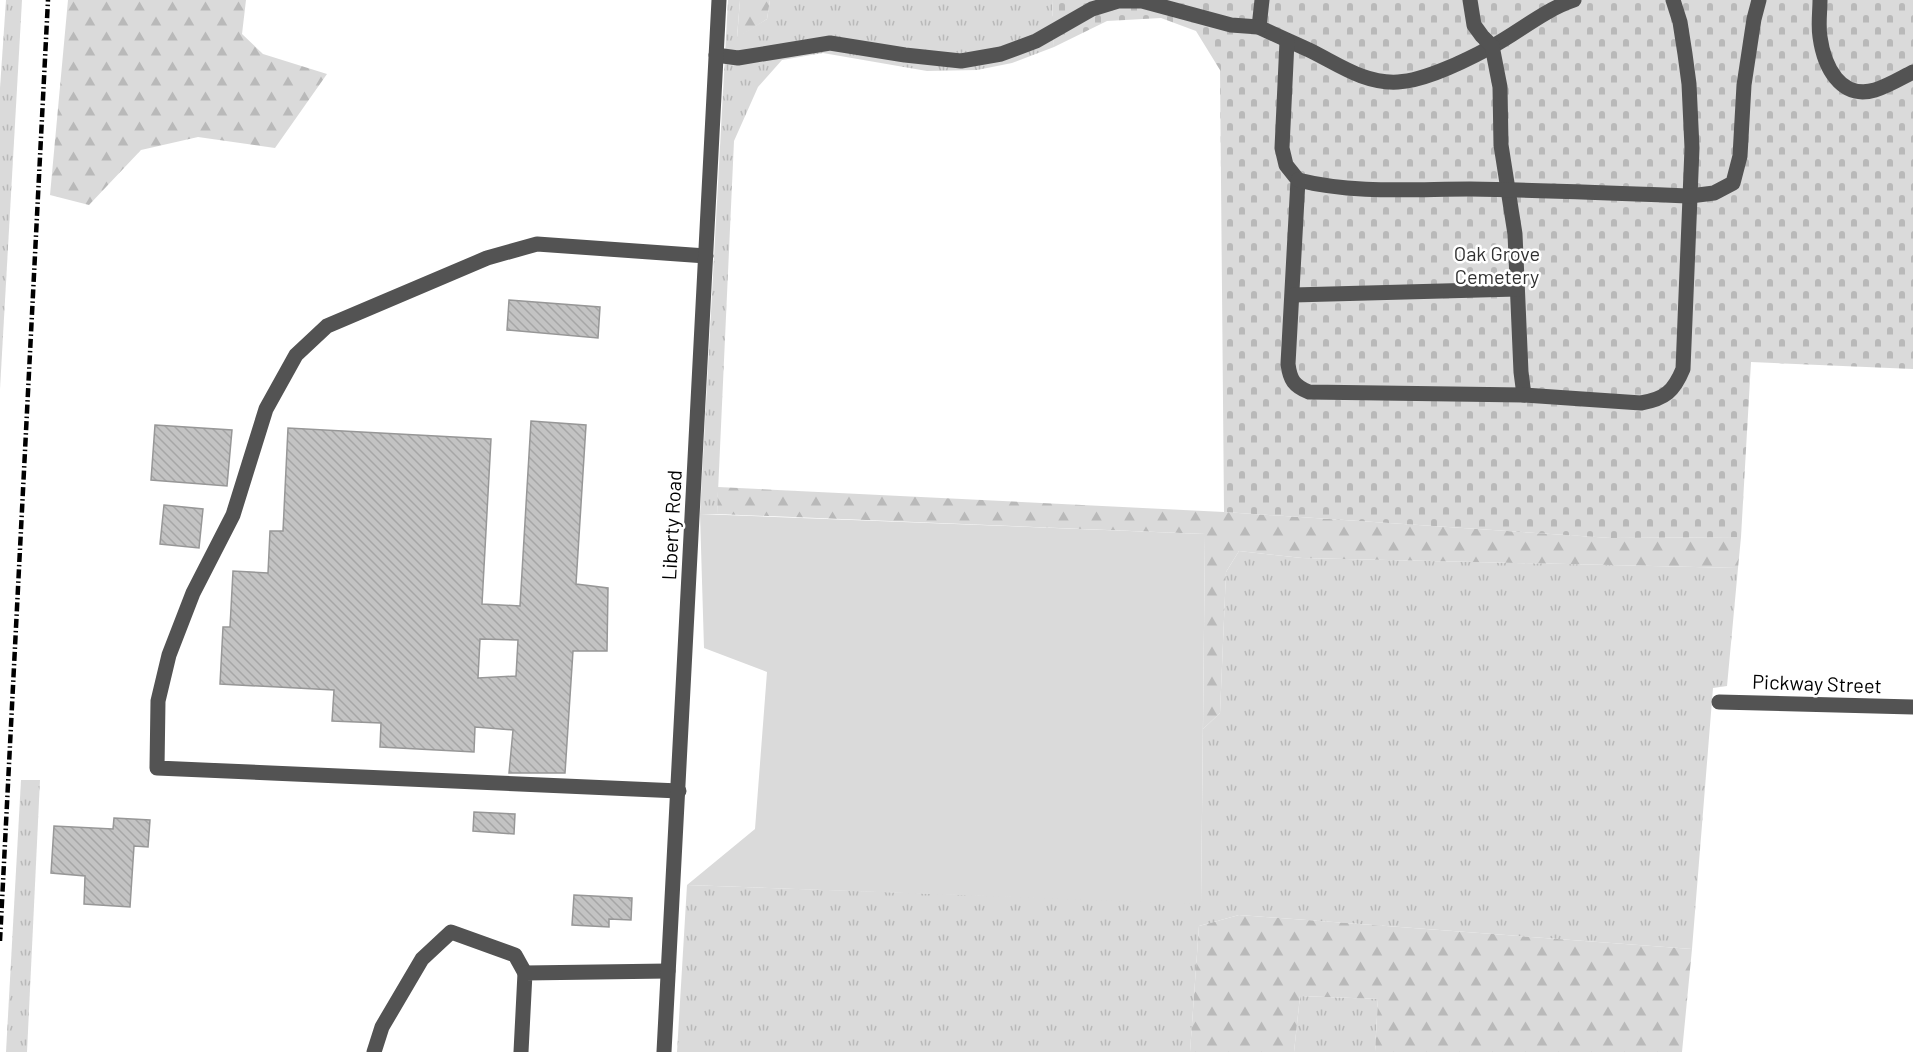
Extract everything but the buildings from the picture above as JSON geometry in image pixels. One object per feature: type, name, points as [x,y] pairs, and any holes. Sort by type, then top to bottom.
[{"type":"street","name":"Liberty Road","points":[[664,1052],[719,0]]},
{"type":"street","points":[[1259,27],[1262,0]]},
{"type":"street","points":[[1470,0],[1474,25],[1492,46],[1500,87],[1501,145],[1515,234],[1524,395]]},
{"type":"street","points":[[716,55],[738,58],[830,43],[961,61],[1001,54],[1036,41],[1092,9],[1118,1],[1142,1],[1231,25],[1259,27],[1353,74],[1376,81],[1398,82],[1419,79],[1492,46],[1527,23],[1574,0]]},
{"type":"street","points":[[1298,180],[1288,364],[1290,378],[1296,387],[1309,392],[1524,395],[1641,403],[1655,401],[1677,384],[1683,369],[1692,148],[1689,84],[1680,22],[1673,0]]},
{"type":"street","points":[[1287,41],[1282,148],[1286,165],[1298,180],[1326,187],[1364,189],[1509,189],[1690,196],[1714,193],[1733,183],[1740,156],[1744,85],[1759,0]]},
{"type":"street","points":[[1820,0],[1820,34],[1823,53],[1832,73],[1843,86],[1855,91],[1874,90],[1913,72]]},
{"type":"street","points":[[679,791],[157,768],[158,701],[169,655],[193,593],[233,515],[266,409],[296,355],[327,326],[488,258],[537,243],[706,256]]},
{"type":"street","points":[[1293,295],[1517,290]]},
{"type":"street","name":"Pickway Street","points":[[1719,702],[1913,707]]},
{"type":"street","points":[[374,1052],[382,1027],[422,959],[451,932],[515,955],[525,973],[521,1052]]},
{"type":"street","points":[[525,973],[668,971]]},
{"type":"green space","points":[[6,0],[22,0],[0,389],[0,88]]},
{"type":"green space","points":[[68,0],[246,0],[242,34],[263,54],[327,74],[275,148],[198,137],[141,150],[89,205],[50,195]]},
{"type":"green space","points":[[728,0],[740,0],[737,37],[767,19],[770,0],[1052,0],[1054,47],[1012,63],[977,70],[927,71],[823,53],[782,60],[758,87],[734,141],[717,514],[700,514]]},
{"type":"green space","points":[[740,0],[770,0],[767,19],[737,38]]},
{"type":"green space","name":"Oak Grove Cemetery","points":[[1052,0],[1913,0],[1913,369],[1751,362],[1741,537],[1611,538],[1224,512],[1220,70],[1196,31],[1161,18],[1107,21],[1054,47]]},
{"type":"green space","points":[[718,487],[1224,512],[1611,538],[1741,537],[1738,568],[1302,558],[1239,551],[1226,572],[1220,713],[1203,729],[1205,534],[717,514]]},
{"type":"green space","points":[[700,514],[1205,534],[1201,904],[687,885],[755,829],[767,672],[704,648]]},
{"type":"green space","points":[[1239,551],[1302,558],[1738,568],[1727,686],[1713,688],[1692,949],[1239,915],[1199,926],[1190,1052],[677,1052],[687,885],[1201,903],[1203,729],[1220,713],[1226,572]]},
{"type":"green space","points":[[21,780],[40,780],[27,1052],[6,1052]]},
{"type":"green space","points":[[1239,915],[1692,949],[1682,1052],[1375,1052],[1378,999],[1300,996],[1294,1052],[1190,1052],[1199,926]]},
{"type":"green space","points":[[1300,996],[1378,999],[1375,1052],[1294,1052]]},
{"type":"railway","points":[[0,941],[48,0]]}]
